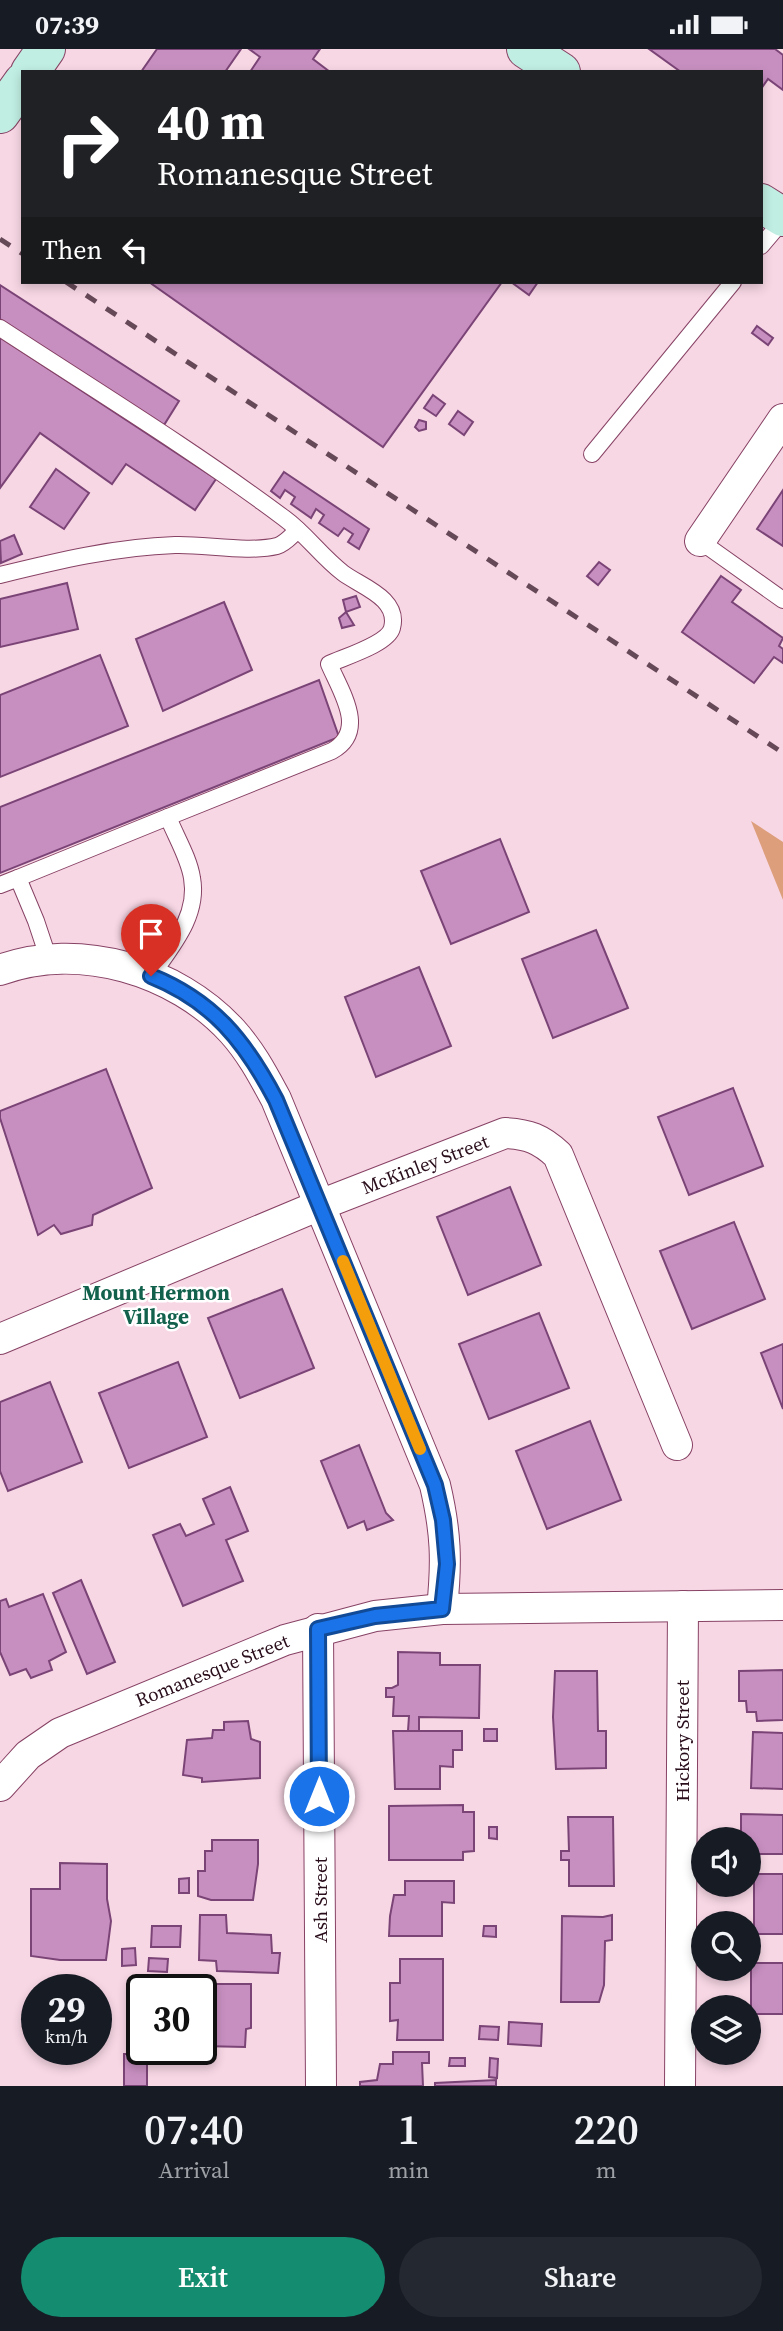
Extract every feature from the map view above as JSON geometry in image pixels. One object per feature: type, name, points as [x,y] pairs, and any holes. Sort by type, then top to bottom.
[{"type":"main road","points":[[31,70],[46,49]]},
{"type":"main road","points":[[0,114],[21,85]]},
{"type":"main road","points":[[763,204],[783,218]]},
{"type":"street","points":[[700,541],[783,419]]},
{"type":"street","points":[[0,970],[49,960],[90,960],[130,968],[167,983],[202,1004],[232,1031],[257,1063],[276,1100],[435,1485],[443,1520],[447,1564],[442,1609]]},
{"type":"street","name":"McKinley Street","points":[[0,1339],[320,1205],[505,1133],[526,1134],[544,1141],[558,1154],[677,1445]]},
{"type":"street","name":"Romanesque Street","points":[[0,1786],[29,1755],[61,1733],[285,1640],[318,1629],[375,1616],[442,1609],[783,1605]]},
{"type":"street","name":"Hickory Street","points":[[680,2086],[683,1606]]},
{"type":"street","name":"Ash Street","points":[[318,1629],[321,2086]]},
{"type":"lane","points":[[763,244],[783,218]]},
{"type":"lane","points":[[592,454],[731,284]]},
{"type":"lane","points":[[0,328],[219,473],[298,530],[342,573],[384,601],[391,613],[393,627],[388,637],[329,664],[344,697],[351,722],[351,733],[347,740],[332,751],[0,885]]},
{"type":"lane","points":[[0,575],[70,558],[135,548],[176,545],[280,545],[298,530]]},
{"type":"lane","points":[[700,541],[783,600]]},
{"type":"lane","points":[[151,976],[183,928],[193,907],[192,875],[169,817]]},
{"type":"lane","points":[[18,878],[49,960]]},
{"type":"shaded area","points":[[751,821],[783,842],[783,900]]},
{"type":"building","points":[[157,49],[241,49],[226,70],[142,70]]},
{"type":"building","points":[[249,49],[320,49],[313,59],[327,70],[251,70],[260,57]]},
{"type":"building","points":[[649,49],[775,49],[783,55],[783,90],[768,79],[763,86],[763,70],[678,70]]},
{"type":"building","points":[[152,284],[501,284],[383,447]]},
{"type":"building","points":[[514,284],[537,284],[529,295]]},
{"type":"building","points":[[0,285],[179,401],[164,425],[0,319]]},
{"type":"building","points":[[757,326],[773,338],[768,345],[752,333]]},
{"type":"building","points":[[0,337],[216,479],[195,510],[126,464],[112,484],[40,433],[0,488]]},
{"type":"building","points":[[433,395],[445,404],[436,416],[424,408]]},
{"type":"building","points":[[458,411],[473,422],[464,435],[449,424]]},
{"type":"building","points":[[419,420],[426,422],[426,429],[419,431],[415,427]]},
{"type":"building","points":[[56,469],[89,493],[64,529],[30,507]]},
{"type":"building","points":[[284,472],[369,529],[359,549],[348,542],[353,534],[344,528],[338,536],[319,523],[324,515],[316,509],[311,518],[291,504],[295,497],[285,490],[280,498],[271,491]]},
{"type":"building","points":[[783,490],[783,546],[757,529]]},
{"type":"building","points":[[14,535],[22,554],[1,563],[0,541]]},
{"type":"building","points":[[599,562],[610,570],[598,585],[587,576]]},
{"type":"building","points":[[721,576],[741,590],[732,602],[783,638],[779,646],[783,649],[783,663],[774,657],[754,683],[682,632]]},
{"type":"building","points":[[67,583],[78,629],[0,647],[0,599]]},
{"type":"building","points":[[356,596],[360,607],[346,612],[343,600]]},
{"type":"building","points":[[224,602],[252,670],[163,711],[136,639]]},
{"type":"building","points":[[346,612],[354,625],[342,628],[339,618]]},
{"type":"building","points":[[100,655],[128,726],[0,777],[0,695]]},
{"type":"building","points":[[319,680],[339,737],[0,873],[0,807]]},
{"type":"building","points":[[500,839],[529,912],[451,944],[421,871]]},
{"type":"building","points":[[596,930],[628,1008],[553,1038],[522,959]]},
{"type":"building","points":[[419,967],[451,1046],[376,1077],[345,997]]},
{"type":"building","points":[[106,1069],[152,1188],[93,1215],[92,1225],[61,1234],[54,1225],[38,1235],[0,1111]]},
{"type":"building","points":[[733,1088],[763,1166],[689,1195],[658,1117]]},
{"type":"building","points":[[510,1187],[541,1265],[468,1295],[437,1217]]},
{"type":"building","points":[[734,1222],[765,1299],[692,1329],[660,1251]]},
{"type":"building","points":[[282,1289],[314,1368],[240,1398],[208,1318]]},
{"type":"building","points":[[539,1313],[569,1388],[489,1419],[459,1344]]},
{"type":"building","points":[[783,1344],[783,1409],[761,1353]]},
{"type":"building","points":[[178,1362],[207,1437],[129,1468],[99,1393]]},
{"type":"building","points":[[50,1382],[82,1462],[8,1491],[0,1471],[0,1402]]},
{"type":"building","points":[[590,1421],[621,1500],[547,1529],[516,1451]]},
{"type":"building","points":[[359,1445],[386,1513],[393,1520],[367,1530],[364,1521],[348,1528],[321,1461]]},
{"type":"building","points":[[230,1487],[248,1531],[226,1540],[243,1581],[183,1606],[153,1535],[180,1524],[186,1536],[214,1524],[203,1499]]},
{"type":"building","points":[[81,1580],[115,1662],[87,1674],[53,1593]]},
{"type":"building","points":[[43,1594],[66,1652],[49,1661],[52,1670],[31,1678],[26,1669],[10,1675],[0,1652],[0,1601],[6,1599],[9,1607]]},
{"type":"building","points":[[398,1652],[440,1653],[440,1665],[480,1665],[479,1718],[419,1717],[419,1731],[408,1731],[409,1716],[393,1716],[394,1697],[386,1697],[386,1688],[398,1685]]},
{"type":"building","points":[[783,1670],[783,1720],[757,1721],[756,1712],[747,1712],[746,1701],[739,1701],[739,1671]]},
{"type":"building","points":[[555,1671],[597,1671],[598,1731],[606,1731],[606,1768],[556,1769],[553,1717]]},
{"type":"building","points":[[248,1721],[251,1739],[260,1742],[260,1778],[202,1782],[202,1778],[183,1775],[187,1740],[212,1738],[213,1730],[224,1730],[224,1722]]},
{"type":"building","points":[[484,1729],[497,1729],[497,1741],[484,1741]]},
{"type":"building","points":[[393,1731],[462,1731],[462,1750],[453,1750],[453,1767],[440,1766],[440,1789],[395,1789]]},
{"type":"building","points":[[753,1732],[783,1733],[783,1789],[751,1788]]},
{"type":"building","points":[[463,1805],[463,1812],[474,1812],[474,1851],[463,1852],[463,1860],[389,1860],[389,1806]]},
{"type":"building","points":[[741,1814],[783,1815],[783,1854],[761,1854],[761,1827],[741,1827]]},
{"type":"building","points":[[568,1817],[613,1817],[614,1886],[569,1886],[569,1860],[561,1860],[561,1851],[569,1851]]},
{"type":"building","points":[[489,1827],[497,1827],[497,1839],[489,1838]]},
{"type":"building","points":[[212,1840],[258,1840],[253,1900],[211,1900],[198,1896],[198,1871],[205,1871],[205,1851],[212,1851]]},
{"type":"building","points":[[60,1863],[107,1864],[107,1899],[111,1921],[106,1960],[60,1960],[31,1956],[31,1889],[60,1889]]},
{"type":"building","points":[[761,1874],[783,1874],[783,1934],[761,1934],[761,1911],[754,1911],[754,1897],[761,1897]]},
{"type":"building","points":[[189,1878],[189,1893],[179,1893],[179,1879]]},
{"type":"building","points":[[405,1881],[454,1881],[454,1903],[442,1902],[442,1936],[389,1936],[394,1895],[405,1895]]},
{"type":"building","points":[[200,1915],[226,1915],[227,1933],[271,1935],[272,1953],[280,1953],[278,1973],[217,1971],[216,1961],[199,1960]]},
{"type":"building","points":[[612,1915],[612,1940],[605,1941],[604,1985],[599,2002],[561,2002],[562,1916]]},
{"type":"building","points":[[152,1926],[181,1926],[180,1947],[151,1947]]},
{"type":"building","points":[[484,1926],[496,1926],[496,1937],[483,1936]]},
{"type":"building","points":[[135,1948],[136,1965],[122,1966],[122,1949]]},
{"type":"building","points":[[149,1958],[168,1959],[167,1972],[148,1971]]},
{"type":"building","points":[[400,1959],[443,1959],[443,2040],[397,2040],[398,2020],[390,2021],[390,1983],[400,1983]]},
{"type":"building","points":[[761,1963],[783,1963],[783,2014],[761,2014],[761,1995],[751,1995],[751,1981],[761,1981]]},
{"type":"building","points":[[217,1984],[251,1984],[251,2028],[246,2029],[245,2047],[217,2046]]},
{"type":"building","points":[[509,2022],[542,2024],[541,2046],[508,2044]]},
{"type":"building","points":[[480,2026],[499,2027],[498,2040],[479,2039]]},
{"type":"building","points":[[393,2052],[429,2052],[429,2063],[422,2063],[423,2086],[360,2086],[360,2082],[377,2080],[380,2064],[393,2064]]},
{"type":"building","points":[[126,2054],[126,2065],[147,2065],[147,2086],[124,2086]]},
{"type":"building","points":[[450,2058],[465,2058],[465,2066],[449,2066]]},
{"type":"building","points":[[490,2058],[498,2059],[497,2078],[489,2077]]},
{"type":"building","points":[[496,2080],[496,2086],[435,2086],[435,2083]]},
{"type":"railway","points":[[0,239],[21,253]]},
{"type":"railway","points":[[69,284],[783,753]]},
{"type":"slow traffic","points":[[343,1261],[420,1449]]},
{"type":"district","name":"Mount Hermon Village","points":[[156,1304]]},
{"type":"route","points":[[151,976],[202,1004],[232,1031],[257,1063],[276,1100],[435,1485],[443,1520],[447,1564],[442,1609],[375,1616],[318,1629],[319,1796]]}]
